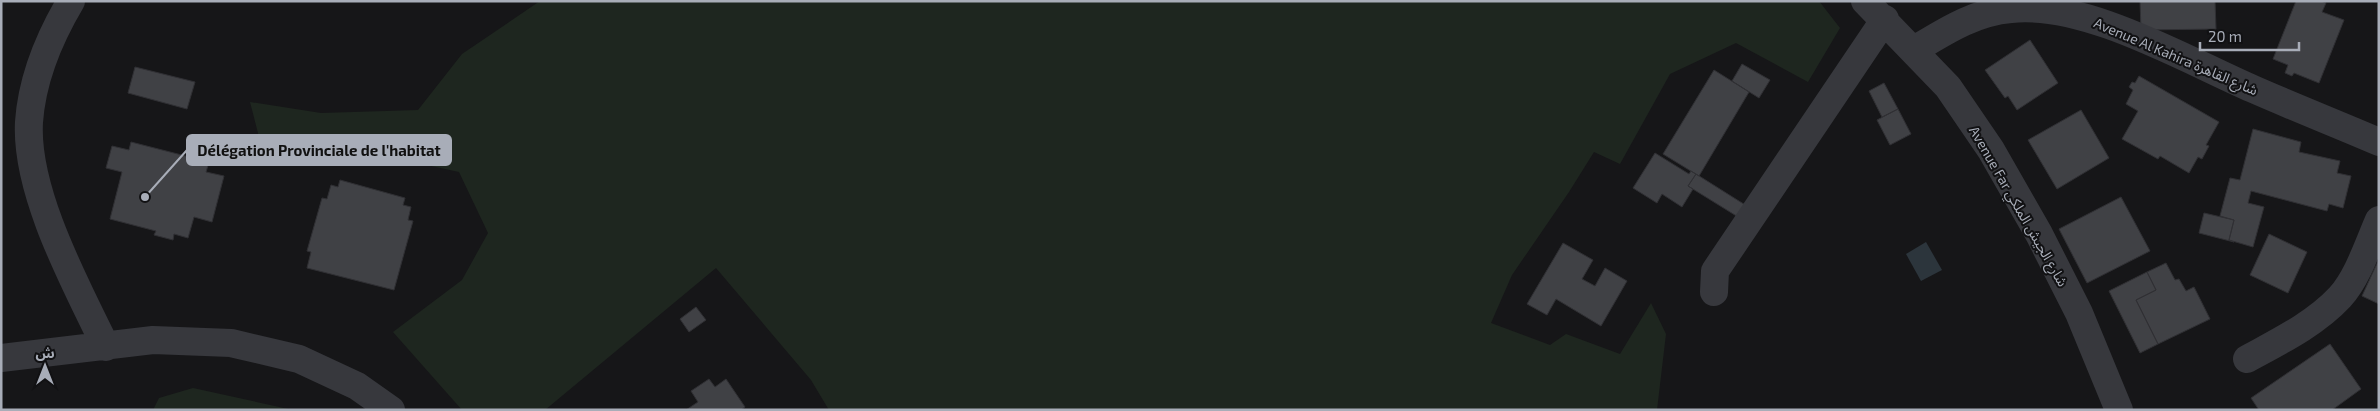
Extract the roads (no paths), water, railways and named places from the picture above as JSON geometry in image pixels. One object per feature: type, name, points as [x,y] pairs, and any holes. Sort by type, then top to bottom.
[{"type":"street","points":[[71,1],[58,23],[36,78],[29,124],[31,156],[49,220],[106,347]]},
{"type":"street","name":"Avenue Far شارع الجيش الملكي","points":[[1865,1],[1948,87],[1991,150],[2079,313],[2119,410]]},
{"type":"street","name":"Avenue Al Kahira شارع القاهرة","points":[[1914,50],[1951,28],[1979,16],[2011,8],[2048,10],[2089,18],[2379,142]]},
{"type":"street","points":[[1714,292],[1715,271],[1885,20]]},
{"type":"street","points":[[2246,359],[2295,331],[2340,297],[2354,274],[2379,220]]},
{"type":"street","points":[[1,358],[153,340],[193,340],[251,346],[299,358],[328,370],[357,386],[391,410]]},
{"type":"place","name":"Délégation Provinciale de l'habitat","points":[[145,197]]}]
